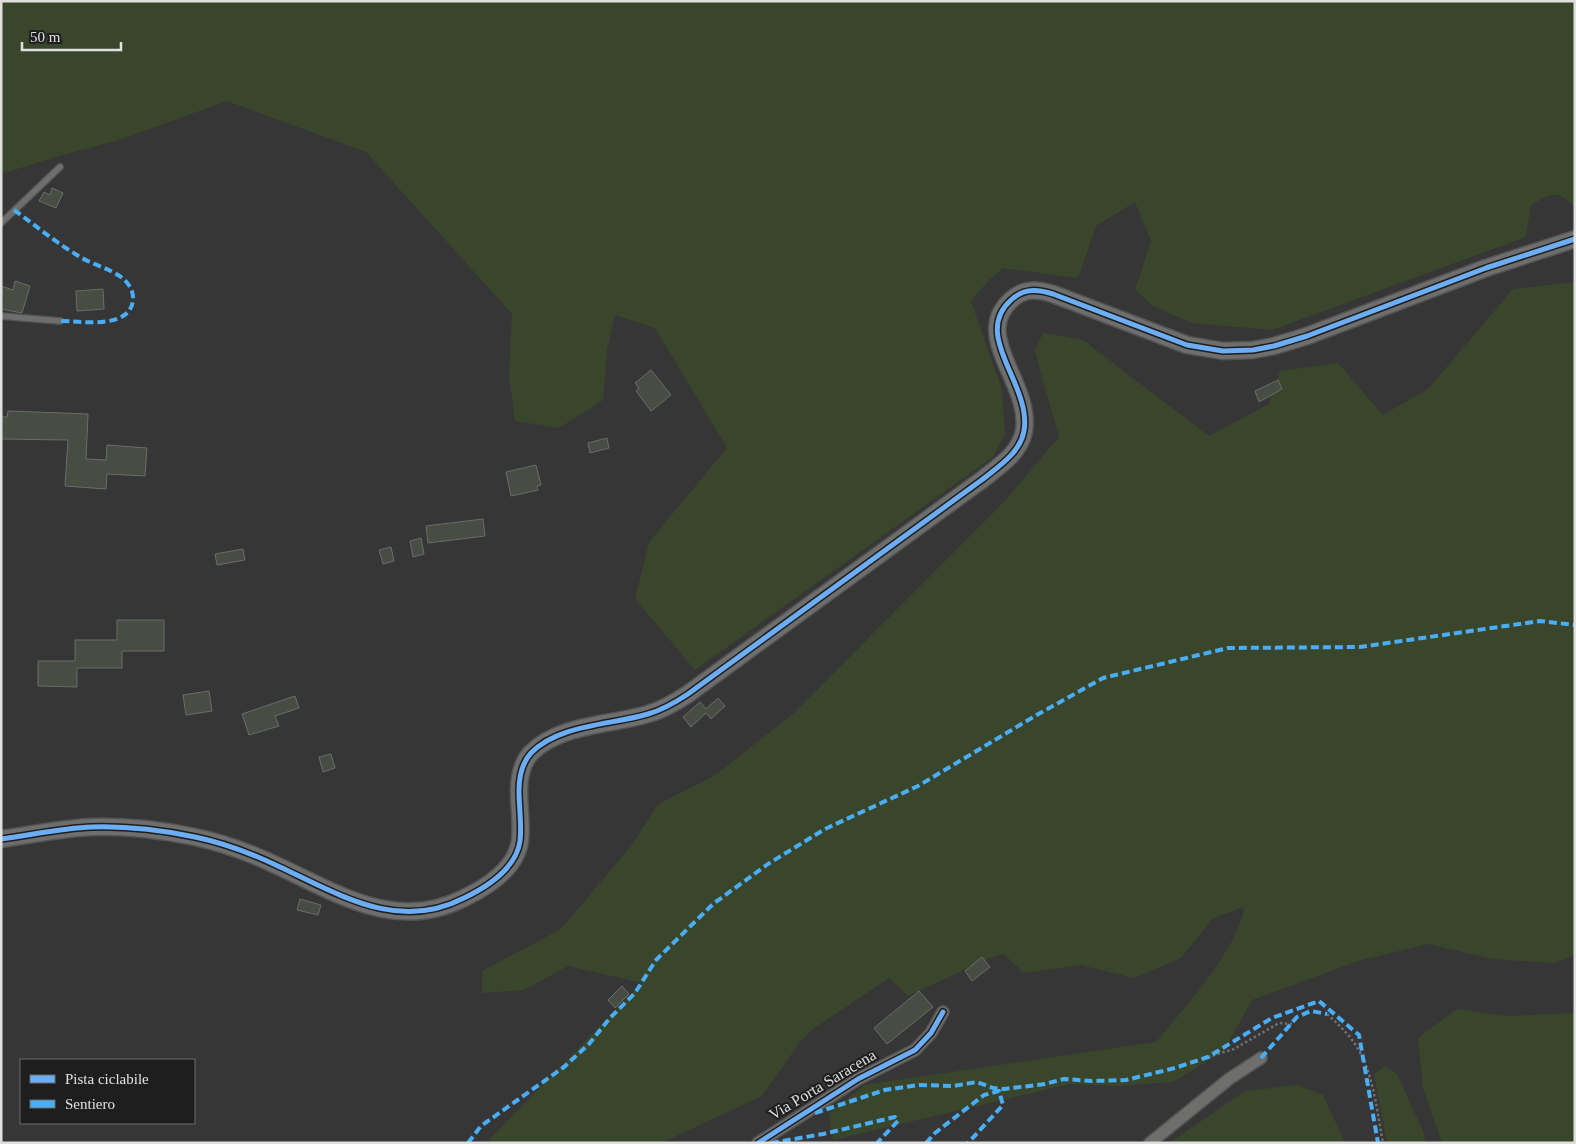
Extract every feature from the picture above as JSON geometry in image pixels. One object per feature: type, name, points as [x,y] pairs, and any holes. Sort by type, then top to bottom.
[{"type":"street","points":[[1,839],[91,827],[129,828],[164,832],[201,839],[237,849],[340,895],[381,910],[416,912],[450,904],[471,894],[496,877],[505,870],[514,857],[520,840],[520,776],[523,765],[540,745],[576,730],[652,713],[688,694],[1008,458],[1022,438],[1025,421],[1018,389],[997,339],[996,323],[1002,310],[1019,293],[1035,290],[1053,294],[1187,345],[1223,351],[1253,350],[1279,345],[1318,333],[1499,263],[1575,238]]},
{"type":"street","name":"Via Porta Saracena","points":[[758,1143],[858,1079],[914,1050],[931,1033],[943,1012]]},
{"type":"street","points":[[1150,1143],[1229,1079],[1261,1058]]},
{"type":"lane","points":[[1,223],[60,167]]},
{"type":"lane","points":[[1,316],[60,321]]},
{"type":"path","points":[[1327,1014],[1346,1032],[1359,1050],[1370,1078],[1383,1143]]},
{"type":"path","points":[[1208,1057],[1234,1049],[1279,1023],[1292,1024]]},
{"type":"green space","points":[[1,1],[1575,1],[1575,207],[1559,195],[1544,198],[1531,205],[1526,237],[1272,330],[1192,323],[1153,306],[1135,290],[1151,241],[1135,202],[1096,226],[1078,278],[1003,268],[987,282],[971,301],[1002,390],[1005,435],[993,457],[695,670],[635,599],[649,542],[727,448],[655,328],[615,315],[607,350],[603,400],[559,428],[515,421],[509,377],[512,314],[366,152],[227,101],[119,140],[1,174]]},
{"type":"green space","points":[[1575,282],[1575,955],[1555,963],[1492,959],[1428,944],[1358,961],[1252,1000],[1224,1051],[1173,1082],[1118,1086],[1070,1084],[833,1140],[829,1114],[864,1085],[1156,1042],[1195,996],[1221,960],[1239,924],[1244,907],[1213,918],[1181,958],[1134,978],[1080,965],[1024,973],[1004,954],[987,959],[908,996],[889,978],[813,1029],[800,1042],[762,1096],[661,1143],[486,1143],[642,983],[568,966],[524,990],[482,993],[482,971],[561,929],[631,846],[658,804],[714,776],[793,714],[1003,503],[1059,437],[1035,350],[1043,333],[1083,340],[1209,436],[1269,404],[1280,371],[1338,363],[1383,415],[1428,389],[1513,289]]},
{"type":"green space","points":[[1457,1009],[1506,1016],[1575,1013],[1575,1143],[1442,1143],[1423,1088],[1418,1038]]},
{"type":"green space","points":[[1385,1066],[1397,1074],[1423,1131],[1426,1143],[1387,1143],[1374,1074]]},
{"type":"green space","points":[[1297,1085],[1323,1095],[1345,1143],[1169,1143],[1245,1091]]},
{"type":"building","points":[[52,188],[63,193],[56,208],[39,201],[44,192],[50,195]]},
{"type":"building","points":[[15,281],[30,286],[22,313],[1,309],[1,286],[13,290]]},
{"type":"building","points":[[103,289],[104,309],[77,311],[76,291]]},
{"type":"building","points":[[651,370],[671,395],[651,411],[636,391],[639,388],[635,383]]},
{"type":"building","points":[[1278,380],[1282,389],[1259,402],[1255,391]]},
{"type":"building","points":[[8,411],[88,414],[86,459],[106,460],[107,445],[147,448],[145,476],[107,474],[106,489],[65,486],[68,440],[1,439],[1,417],[7,417]]},
{"type":"building","points":[[607,438],[609,448],[590,453],[588,443]]},
{"type":"building","points":[[536,465],[541,485],[537,486],[538,490],[511,496],[506,472]]},
{"type":"building","points":[[483,519],[485,536],[428,543],[426,526]]},
{"type":"building","points":[[421,538],[424,554],[413,557],[410,541]]},
{"type":"building","points":[[391,547],[394,561],[383,564],[379,550]]},
{"type":"building","points":[[243,549],[245,560],[217,565],[215,554]]},
{"type":"building","points":[[117,620],[164,620],[164,651],[122,651],[122,668],[77,668],[77,687],[38,686],[38,661],[75,661],[75,640],[117,640]]},
{"type":"building","points":[[209,691],[212,711],[186,715],[183,695]]},
{"type":"building","points":[[295,696],[299,708],[275,716],[279,726],[249,735],[242,714]]},
{"type":"building","points":[[718,698],[725,706],[711,719],[706,713],[691,727],[683,717],[700,702],[706,709]]},
{"type":"building","points":[[331,754],[335,768],[323,772],[319,757]]},
{"type":"building","points":[[300,899],[321,905],[318,915],[297,910]]},
{"type":"building","points":[[982,957],[990,967],[972,981],[965,971]]},
{"type":"building","points":[[622,986],[629,994],[615,1008],[608,1000]]},
{"type":"building","points":[[919,991],[933,1007],[887,1044],[874,1028]]},
{"type":"marked path","points":[[14,210],[69,250],[121,277],[131,290],[133,300],[130,310],[114,320],[103,322],[60,321]]},
{"type":"marked path","points":[[468,1143],[481,1126],[564,1067],[589,1044],[610,1018],[635,993],[656,960],[713,904],[768,864],[825,829],[918,786],[1103,678],[1228,648],[1360,647],[1540,621],[1575,625]]},
{"type":"marked path","points":[[815,1113],[885,1090],[919,1085],[953,1086],[977,1082],[993,1088],[1004,1089],[1045,1084],[1064,1079],[1092,1081],[1126,1080],[1175,1068],[1208,1057],[1272,1018],[1319,1001],[1359,1035],[1378,1143]]},
{"type":"marked path","points":[[1261,1058],[1297,1017],[1311,1011],[1327,1014]]},
{"type":"marked path","points":[[926,1143],[935,1133],[984,1095],[999,1091],[1003,1105],[968,1143]]},
{"type":"marked path","points":[[771,1143],[823,1134],[895,1117],[898,1121],[877,1143]]},
{"type":"cycle path","points":[[1,839],[92,827],[131,828],[169,832],[206,839],[238,849],[347,898],[370,906],[393,911],[440,908],[464,898],[491,883],[513,860],[520,841],[519,781],[521,771],[531,753],[543,743],[571,731],[648,714],[679,700],[983,479],[1008,458],[1022,439],[1024,413],[1020,396],[1000,345],[997,329],[1000,314],[1011,300],[1021,293],[1031,291],[1047,292],[1187,345],[1223,351],[1253,350],[1307,336],[1486,268],[1575,239]]},
{"type":"cycle path","points":[[758,1143],[858,1079],[915,1050],[931,1033],[943,1012]]}]
